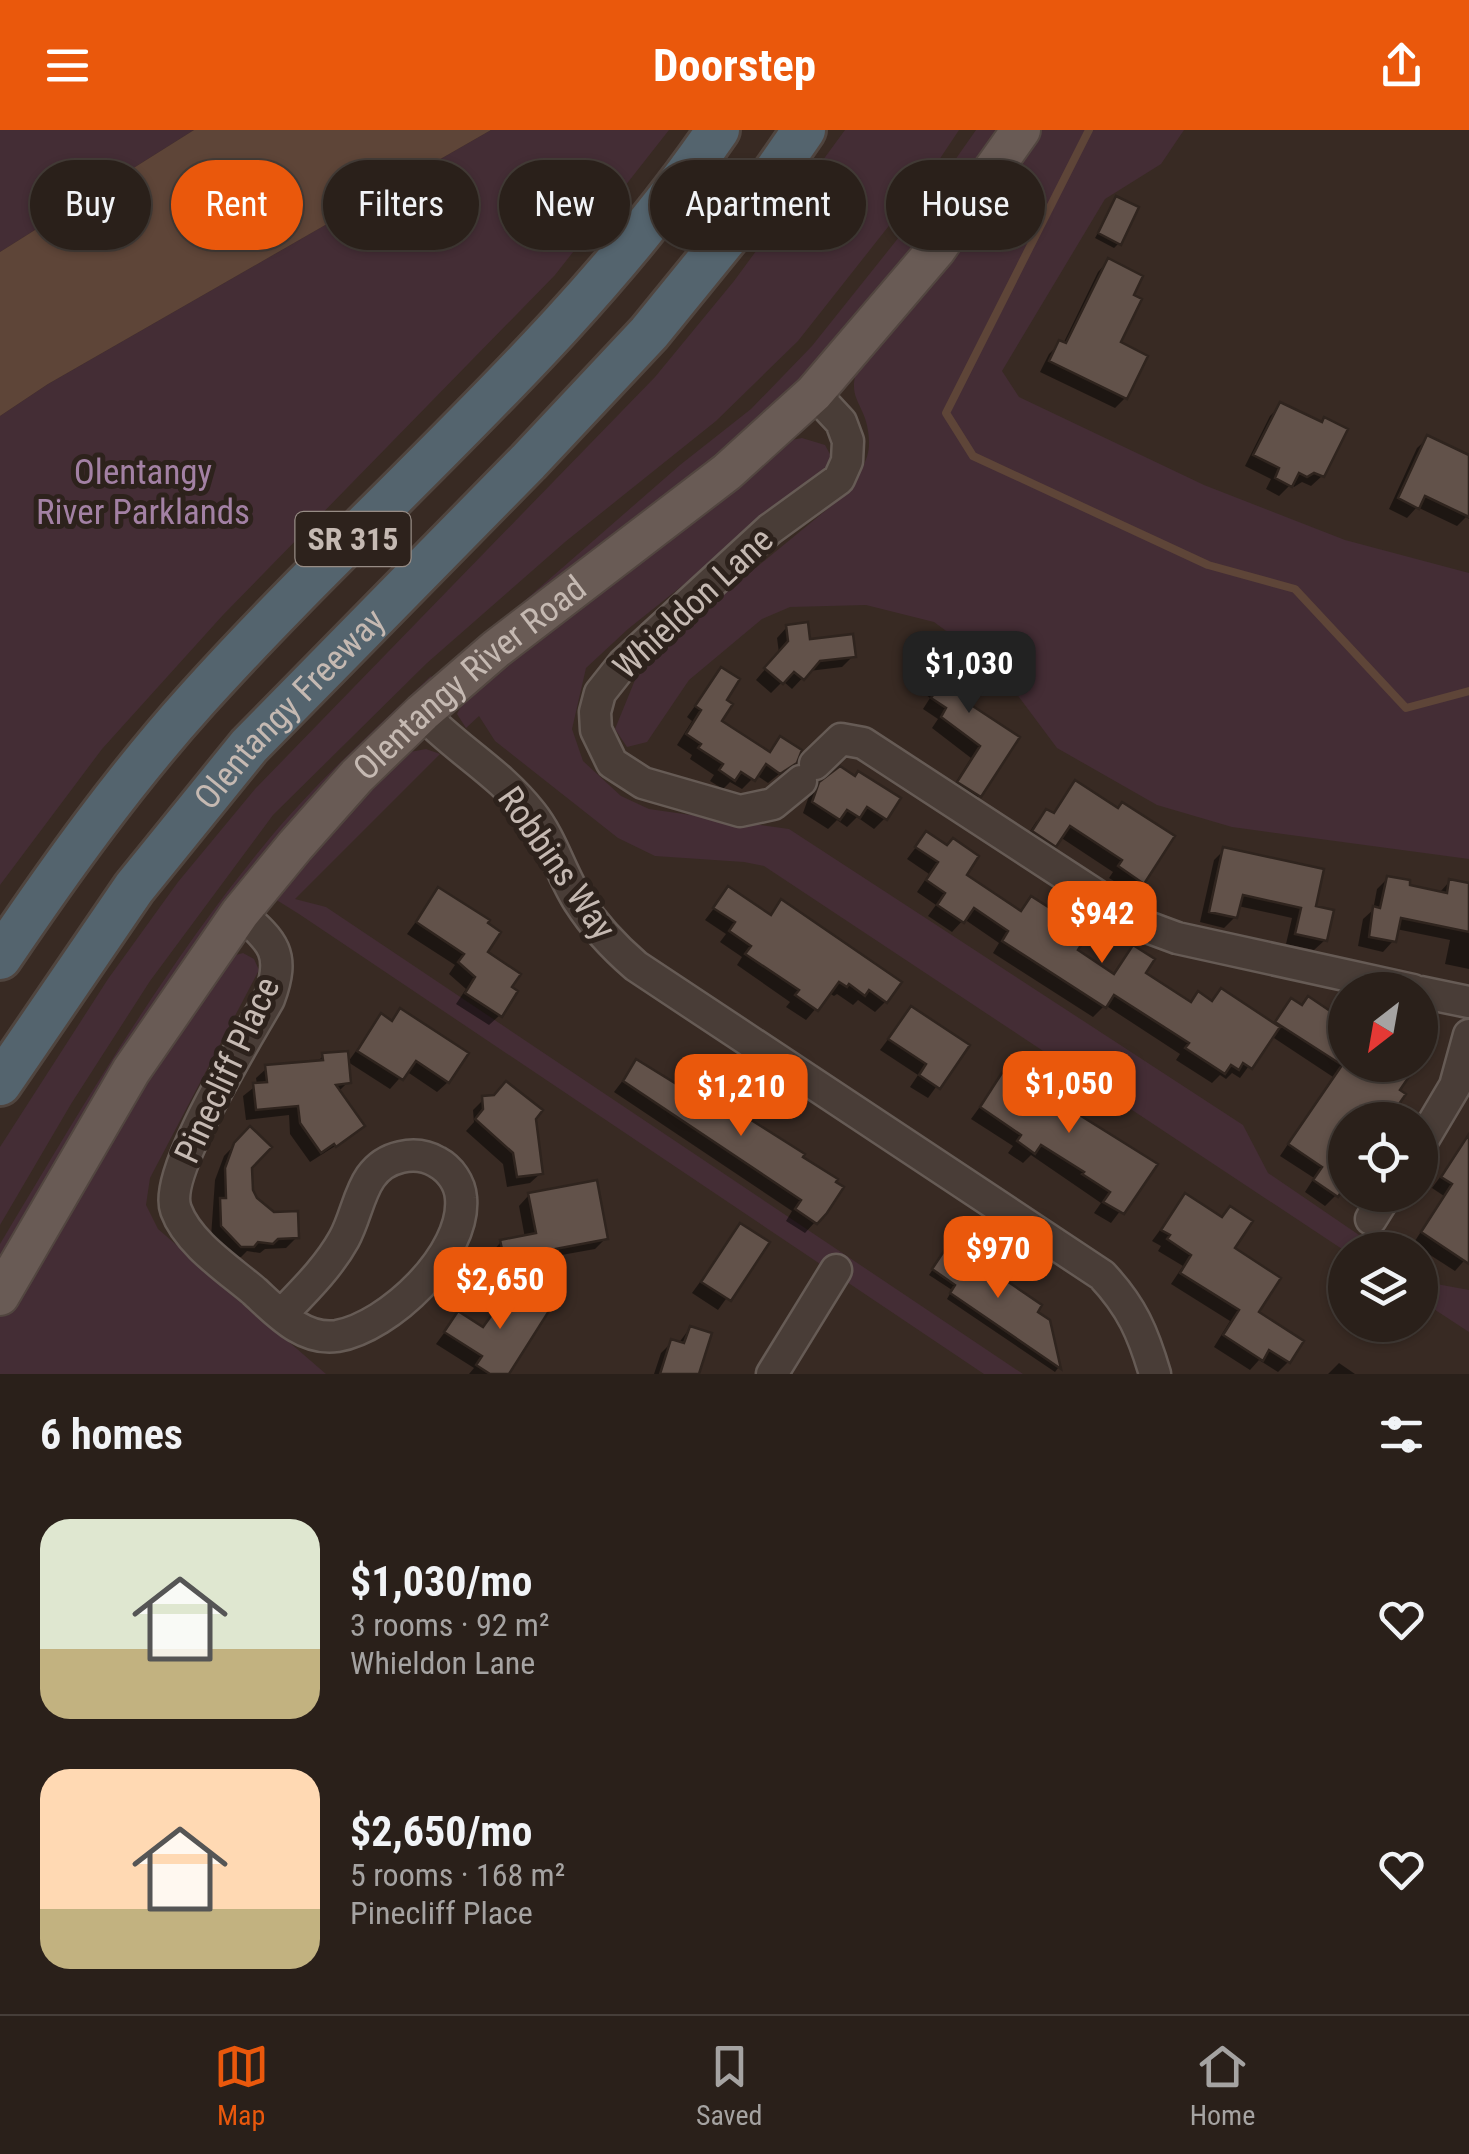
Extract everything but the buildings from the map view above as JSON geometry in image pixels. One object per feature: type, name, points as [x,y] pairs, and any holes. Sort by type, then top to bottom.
[{"type":"highway","name":"Olentangy Freeway","points":[[0,958],[77,846],[197,700],[596,286],[689,173],[718,130]]},
{"type":"highway","name":"Olentangy Freeway","points":[[0,1084],[134,888],[249,746],[528,462],[649,332],[745,215],[804,130]]},
{"type":"main road","name":"Olentangy River Road","points":[[0,1296],[131,1071],[240,913],[357,776],[496,649],[727,472],[814,393],[936,250],[1021,130]]},
{"type":"street","name":"Whieldon Lane","points":[[814,393],[841,422],[848,441],[847,460],[838,479],[770,529],[623,664],[600,693],[595,712],[602,747],[612,763],[643,783],[740,811],[773,804],[841,740],[863,743],[1142,925],[1177,938],[1331,972]]},
{"type":"street","name":"Robbins Way","points":[[422,713],[522,802],[578,901],[622,954],[1102,1275],[1125,1300],[1143,1334],[1156,1374]]},
{"type":"street","name":"Pinecliff Place","points":[[240,913],[269,939],[278,968],[274,984],[186,1152],[174,1186],[174,1205],[181,1222],[206,1250],[281,1316],[302,1331],[334,1336],[382,1315],[422,1285],[448,1248],[457,1225],[461,1194],[452,1174],[435,1160],[414,1154],[392,1159],[374,1170],[343,1240],[281,1316]]},
{"type":"street","points":[[1438,996],[1469,1002]]},
{"type":"street","points":[[1438,1114],[1454,1086],[1469,1036]]},
{"type":"street","points":[[772,1374],[836,1270]]},
{"type":"green space","points":[[0,130],[194,130],[146,160],[30,160],[30,233],[0,252]]},
{"type":"green space","name":"Olentangy River Parklands","points":[[491,130],[669,130],[630,180],[630,160],[499,160],[499,250],[575,250],[555,275],[223,615],[102,749],[0,885],[0,416],[48,384],[282,250],[303,250],[303,238],[323,226],[323,250],[479,250],[479,160],[439,160]]},
{"type":"green space","points":[[845,130],[959,130],[939,160],[886,160],[886,229],[798,341],[716,421],[565,542],[427,663],[273,815],[150,981],[0,1225],[0,1147],[108,979],[178,882],[255,789],[655,377],[757,250],[866,250],[866,160],[823,160]]},
{"type":"green space","points":[[976,130],[999,130],[978,160],[955,160]]},
{"type":"green space","points":[[1035,130],[1184,130],[1161,164],[1105,199],[1002,371],[1019,397],[1204,485],[1345,540],[1469,573],[1469,859],[1232,827],[1157,805],[1057,748],[998,669],[934,622],[866,605],[790,607],[762,619],[689,680],[647,742],[627,747],[615,729],[635,680],[670,638],[847,493],[869,448],[868,427],[855,392],[857,371],[863,356],[944,250],[1045,250],[1045,160],[1012,160]]},
{"type":"green space","points":[[889,250],[912,250],[846,332],[740,440],[630,528],[514,610],[680,465],[751,409],[812,346]]},
{"type":"green space","points":[[802,438],[825,445],[831,456],[826,471],[628,629],[586,668],[572,729],[583,761],[621,796],[649,809],[789,829],[1243,1125],[1268,1173],[1355,1232],[1328,1232],[1328,1240],[764,866],[655,856],[618,838],[495,741],[479,716],[466,728],[457,714],[468,693],[786,441]]},
{"type":"green space","points":[[431,676],[436,682],[52,1169],[0,1258],[0,1244],[93,1090],[228,891],[303,800]]},
{"type":"green space","points":[[426,749],[440,754],[295,899],[326,907],[1023,1374],[984,1374],[275,899],[284,879],[399,754]]},
{"type":"green space","points":[[243,953],[254,959],[259,970],[150,1178],[146,1205],[158,1229],[326,1374],[0,1374],[0,1310],[83,1173],[228,957]]},
{"type":"green space","points":[[1438,1284],[1469,1290],[1469,1332],[1438,1312]]},
{"type":"shaded area","points":[[194,130],[491,130],[439,160],[323,160],[323,226],[303,238],[303,160],[171,160],[171,250],[282,250],[48,384],[0,416],[0,252],[30,233],[30,250],[151,250],[151,160],[146,160]]},
{"type":"waterway","points":[[1089,130],[946,413],[973,456],[1208,565],[1295,589],[1406,708],[1469,691]]}]
